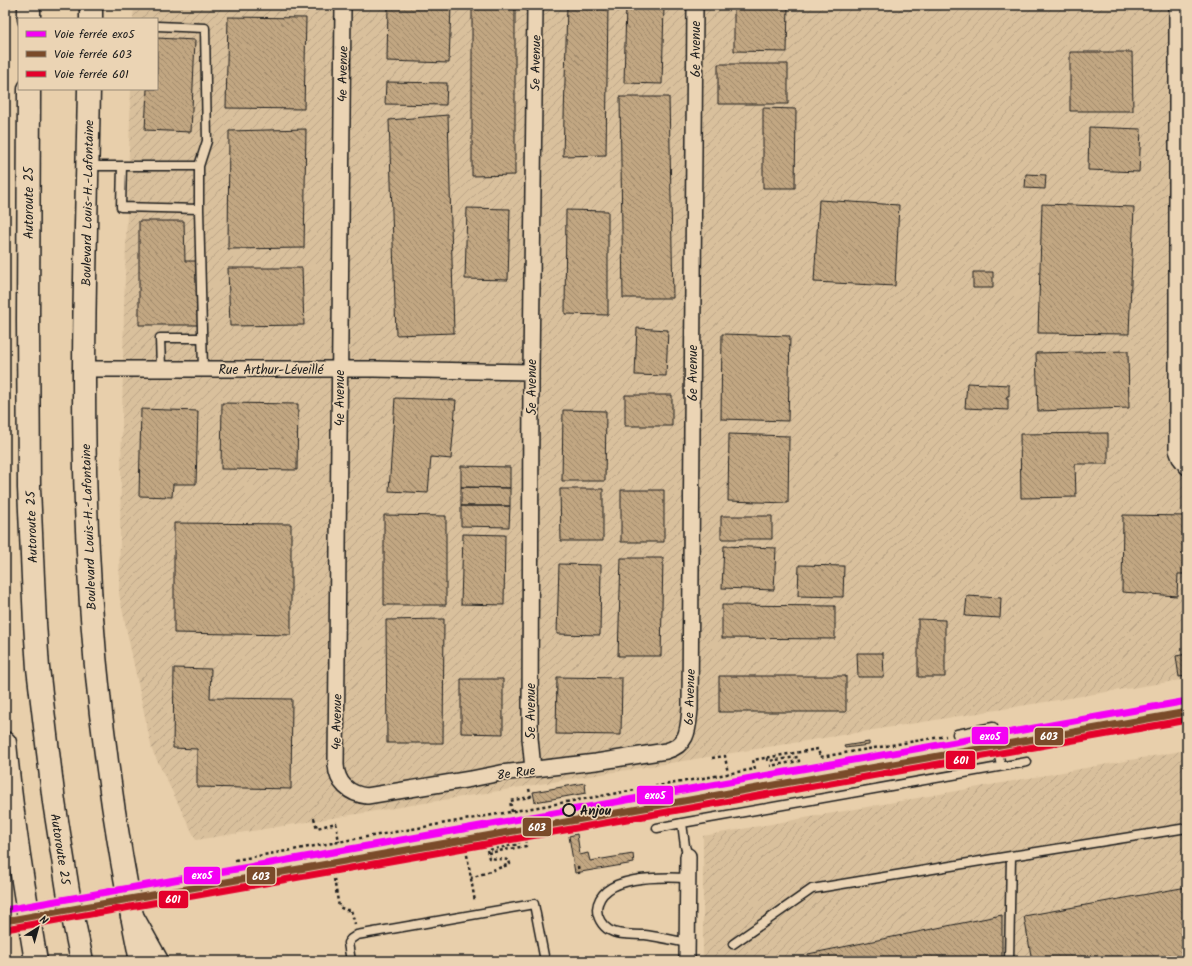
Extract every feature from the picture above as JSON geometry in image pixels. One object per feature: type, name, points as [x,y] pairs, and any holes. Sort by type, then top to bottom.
[{"type":"main road","points":[[29,5],[29,18]]},
{"type":"main road","points":[[91,5],[91,18]]},
{"type":"main road","name":"Autoroute 25","points":[[29,90],[29,456],[31,548],[35,623],[38,668],[54,802],[70,902],[82,961]]},
{"type":"main road","name":"Boulevard Louis-H.-Lafontaine","points":[[89,90],[83,369],[88,552],[97,684],[111,796],[141,961]]},
{"type":"main road","points":[[5,743],[19,860],[36,961]]},
{"type":"main road","points":[[132,916],[157,961]]},
{"type":"street","name":"4e Avenue","points":[[343,5],[336,770],[340,780],[347,789]]},
{"type":"street","name":"5e Avenue","points":[[533,769],[530,738],[535,5]]},
{"type":"street","name":"6e Avenue","points":[[683,740],[688,731],[690,708],[695,5]]},
{"type":"street","points":[[1177,5],[1182,193],[1177,450],[1180,458],[1187,467]]},
{"type":"street","name":"Rue Arthur-Léveillé","points":[[83,369],[374,368],[532,372]]},
{"type":"street","name":"8e Rue","points":[[347,789],[361,795],[372,795],[533,769],[596,762],[666,751],[675,748],[683,740]]},
{"type":"street","points":[[687,961],[688,856]]},
{"type":"lane","points":[[158,26],[205,28],[207,141],[199,166],[203,369]]},
{"type":"lane","points":[[87,166],[199,166]]},
{"type":"lane","points":[[122,166],[121,207],[199,209]]},
{"type":"lane","points":[[161,368],[160,338],[202,338]]},
{"type":"lane","points":[[957,734],[993,727],[1001,766]]},
{"type":"lane","points":[[657,828],[1027,762]]},
{"type":"lane","points":[[682,823],[688,856]]},
{"type":"lane","points":[[733,944],[812,890],[1187,828]]},
{"type":"lane","points":[[1009,961],[1011,856]]},
{"type":"lane","points":[[687,943],[644,935],[612,932],[604,926],[597,912],[598,906],[604,894],[613,886],[655,878],[688,878]]},
{"type":"lane","points":[[351,961],[348,943],[357,935],[534,904],[545,961]]},
{"type":"path","points":[[235,860],[755,769],[753,760],[818,749],[820,757],[957,734]]},
{"type":"path","points":[[712,758],[725,756],[728,774]]},
{"type":"path","points":[[767,758],[768,761],[798,757],[799,761],[770,766]]},
{"type":"path","points":[[512,812],[510,801],[532,796],[529,789]]},
{"type":"path","points":[[314,818],[316,828],[336,824],[339,842]]},
{"type":"path","points":[[488,853],[526,846],[524,838]]},
{"type":"path","points":[[236,890],[519,840],[519,844],[487,850],[488,858],[509,860],[510,864],[471,878]]},
{"type":"path","points":[[466,849],[473,889]]},
{"type":"path","points":[[578,866],[579,874]]},
{"type":"path","points":[[333,873],[339,906],[346,910],[351,910]]},
{"type":"shaded area","points":[[134,5],[1187,5],[1187,679],[196,840],[152,750],[119,594],[124,307],[131,90],[158,90],[158,18],[133,18]]},
{"type":"shaded area","points":[[1187,750],[1187,961],[703,961],[703,836]]},
{"type":"building","points":[[388,5],[451,5],[449,63],[387,61]]},
{"type":"building","points":[[472,5],[515,5],[515,175],[472,176]]},
{"type":"building","points":[[567,5],[608,5],[606,155],[563,156]]},
{"type":"building","points":[[626,5],[664,6],[662,84],[624,83]]},
{"type":"building","points":[[734,5],[788,5],[787,52],[734,51]]},
{"type":"building","points":[[228,17],[306,18],[304,109],[226,108]]},
{"type":"building","points":[[158,38],[195,40],[191,132],[145,130],[147,90],[158,90]]},
{"type":"building","points":[[1070,52],[1132,52],[1133,111],[1070,111]]},
{"type":"building","points":[[718,64],[788,64],[788,104],[718,104]]},
{"type":"building","points":[[386,82],[447,83],[446,105],[385,104]]},
{"type":"building","points":[[620,97],[669,97],[673,298],[623,298]]},
{"type":"building","points":[[763,108],[796,109],[795,188],[763,188]]},
{"type":"building","points":[[448,115],[454,333],[396,335],[389,120]]},
{"type":"building","points":[[1089,127],[1141,129],[1139,172],[1088,170]]},
{"type":"building","points":[[306,129],[304,248],[228,249],[229,131]]},
{"type":"building","points":[[1026,174],[1046,175],[1045,189],[1025,188]]},
{"type":"building","points":[[819,200],[899,205],[895,286],[814,282]]},
{"type":"building","points":[[1042,204],[1134,207],[1129,334],[1038,333]]},
{"type":"building","points":[[467,208],[510,209],[508,280],[465,279]]},
{"type":"building","points":[[566,210],[608,211],[608,315],[565,314]]},
{"type":"building","points":[[139,221],[184,221],[185,261],[199,261],[199,325],[139,325]]},
{"type":"building","points":[[228,268],[302,268],[304,325],[230,326]]},
{"type":"building","points":[[973,272],[993,272],[993,288],[973,288]]},
{"type":"building","points":[[637,328],[668,330],[666,376],[635,375]]},
{"type":"building","points":[[722,334],[790,336],[788,421],[721,419]]},
{"type":"building","points":[[1128,351],[1129,408],[1038,411],[1036,353]]},
{"type":"building","points":[[967,383],[1009,385],[1009,396],[1007,396],[1006,399],[1008,399],[1008,410],[965,408]]},
{"type":"building","points":[[625,395],[672,395],[672,426],[625,426]]},
{"type":"building","points":[[395,398],[456,400],[451,459],[431,457],[428,493],[389,491]]},
{"type":"building","points":[[222,403],[298,404],[297,470],[221,469]]},
{"type":"building","points":[[141,409],[198,411],[196,484],[173,484],[172,497],[139,496]]},
{"type":"building","points":[[563,410],[606,411],[605,481],[562,481]]},
{"type":"building","points":[[1108,433],[1108,464],[1075,464],[1076,497],[1021,498],[1020,434]]},
{"type":"building","points":[[729,434],[789,436],[788,503],[728,501]]},
{"type":"building","points":[[461,466],[510,467],[510,488],[461,487]]},
{"type":"building","points":[[461,487],[510,488],[510,506],[461,506]]},
{"type":"building","points":[[560,489],[603,489],[603,541],[561,541]]},
{"type":"building","points":[[621,490],[664,490],[664,542],[621,542]]},
{"type":"building","points":[[461,506],[510,506],[509,527],[461,526]]},
{"type":"building","points":[[384,515],[446,516],[446,605],[384,605]]},
{"type":"building","points":[[1123,515],[1187,516],[1187,574],[1178,574],[1177,596],[1122,592]]},
{"type":"building","points":[[721,516],[772,516],[772,539],[721,539]]},
{"type":"building","points":[[174,523],[291,524],[291,635],[174,633]]},
{"type":"building","points":[[463,534],[505,535],[504,605],[461,604]]},
{"type":"building","points":[[724,546],[776,548],[774,590],[722,588]]},
{"type":"building","points":[[621,558],[663,558],[661,656],[618,656]]},
{"type":"building","points":[[559,564],[601,565],[600,635],[557,634]]},
{"type":"building","points":[[799,565],[844,566],[843,597],[798,596]]},
{"type":"building","points":[[967,596],[1001,598],[1000,618],[965,616]]},
{"type":"building","points":[[722,605],[835,606],[835,639],[722,638]]},
{"type":"building","points":[[444,619],[443,743],[387,743],[386,620]]},
{"type":"building","points":[[918,619],[945,620],[945,677],[918,677]]},
{"type":"building","points":[[857,653],[883,653],[884,677],[858,677]]},
{"type":"building","points":[[1187,654],[1187,676],[1179,677],[1176,656]]},
{"type":"building","points":[[174,668],[211,669],[210,698],[292,699],[291,789],[197,787],[197,749],[173,748]]},
{"type":"building","points":[[719,676],[846,676],[846,712],[719,712]]},
{"type":"building","points":[[557,677],[622,678],[621,735],[556,734]]},
{"type":"building","points":[[461,679],[503,679],[503,734],[461,733]]},
{"type":"building","points":[[869,742],[869,745],[845,748],[844,746]]},
{"type":"building","points":[[585,783],[586,793],[535,802],[533,792]]},
{"type":"building","points":[[577,834],[580,855],[588,853],[590,861],[633,854],[634,863],[575,873],[569,836]]},
{"type":"building","points":[[1187,887],[1187,961],[1032,961],[1024,916]]},
{"type":"building","points":[[1002,915],[1002,961],[808,961],[808,954]]},
{"type":"rail line","name":"exo5","points":[[5,910],[1187,701]]},
{"type":"rail line","name":"603","points":[[5,921],[1187,712]]},
{"type":"rail line","name":"601","points":[[6,929],[1187,720]]},
{"type":"place","name":"Anjou","points":[[569,810]]}]
